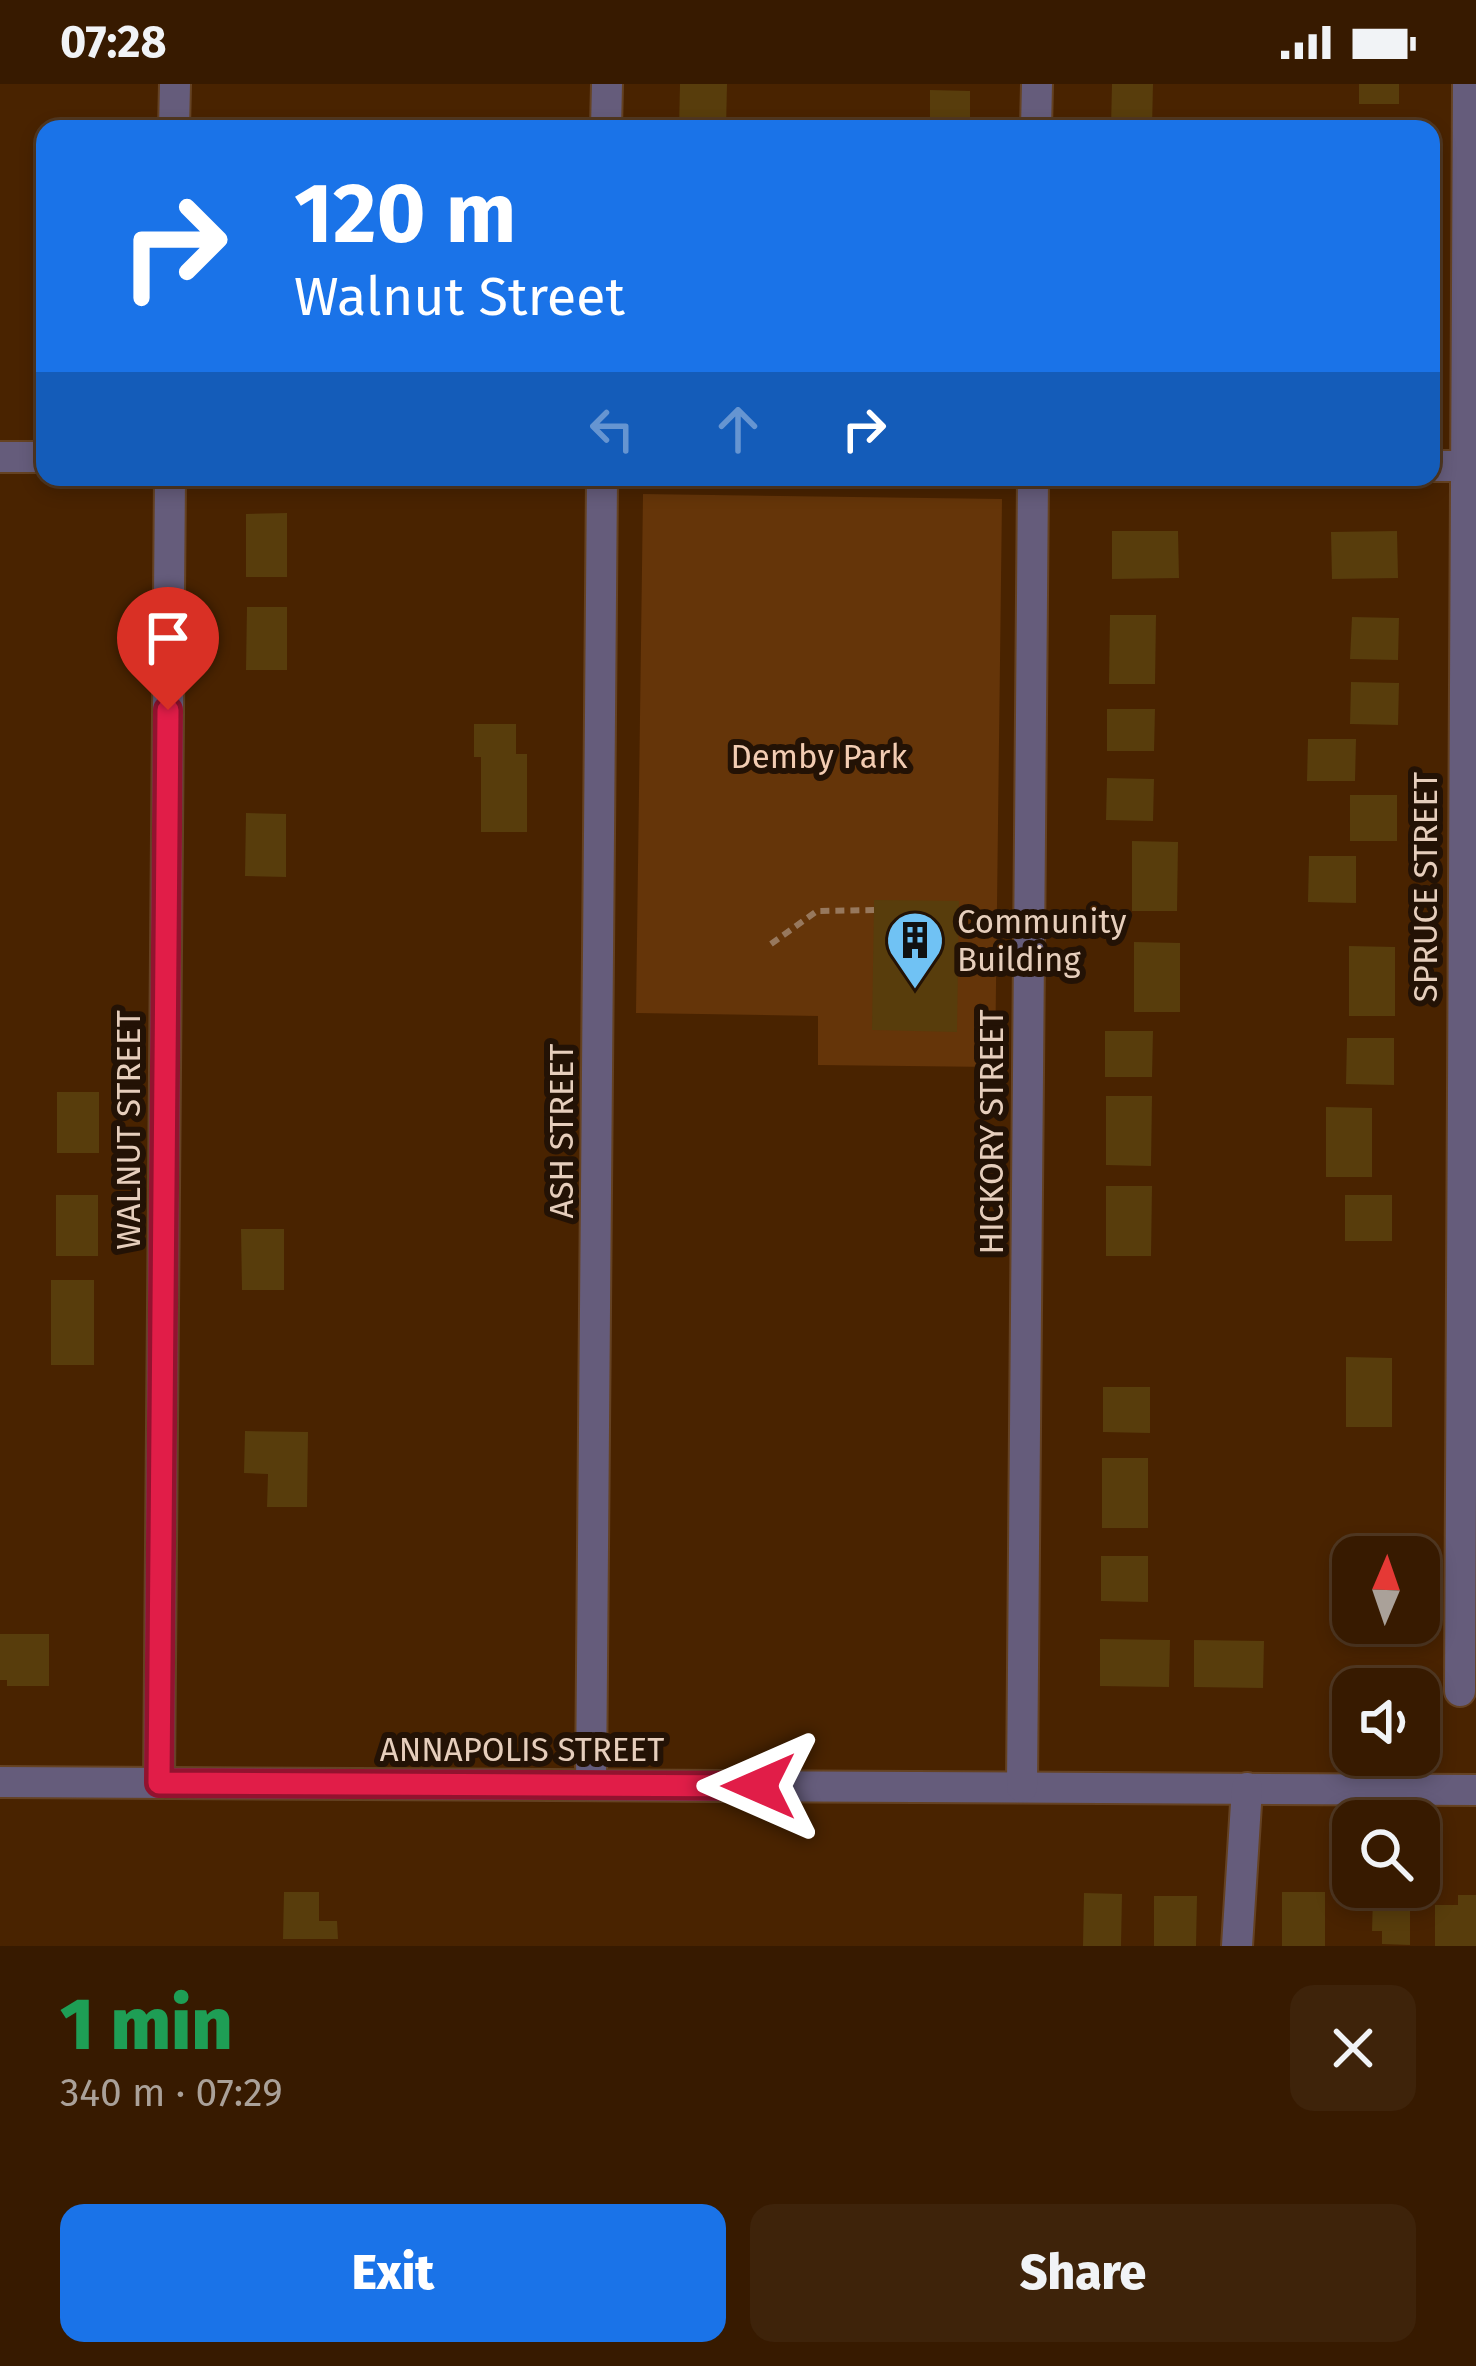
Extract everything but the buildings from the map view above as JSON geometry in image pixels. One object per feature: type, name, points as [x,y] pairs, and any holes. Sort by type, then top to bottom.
[{"type":"street","points":[[174,120],[175,84]]},
{"type":"street","points":[[606,120],[607,84]]},
{"type":"street","points":[[1036,120],[1037,84]]},
{"type":"street","name":"SPRUCE STREET","points":[[1460,1691],[1470,466],[1468,84]]},
{"type":"street","points":[[0,457],[36,458]]},
{"type":"street","name":"WALNUT STREET","points":[[159,1783],[170,486]]},
{"type":"street","name":"ASH STREET","points":[[591,1785],[602,486]]},
{"type":"street","name":"HICKORY STREET","points":[[1022,1787],[1033,486]]},
{"type":"street","name":"ANNAPOLIS STREET","points":[[0,1782],[1476,1790]]},
{"type":"street","points":[[1237,1946],[1247,1788]]},
{"type":"path","points":[[771,944],[817,911],[874,910]]},
{"type":"path","points":[[958,951],[1029,954]]},
{"type":"green space","name":"Demby Park","points":[[643,494],[1002,499],[995,1067],[818,1065],[818,1016],[636,1013]]},
{"type":"place","name":"Community Building","points":[[915,991]]},
{"type":"route","points":[[168,710],[159,1783],[759,1786]]}]
